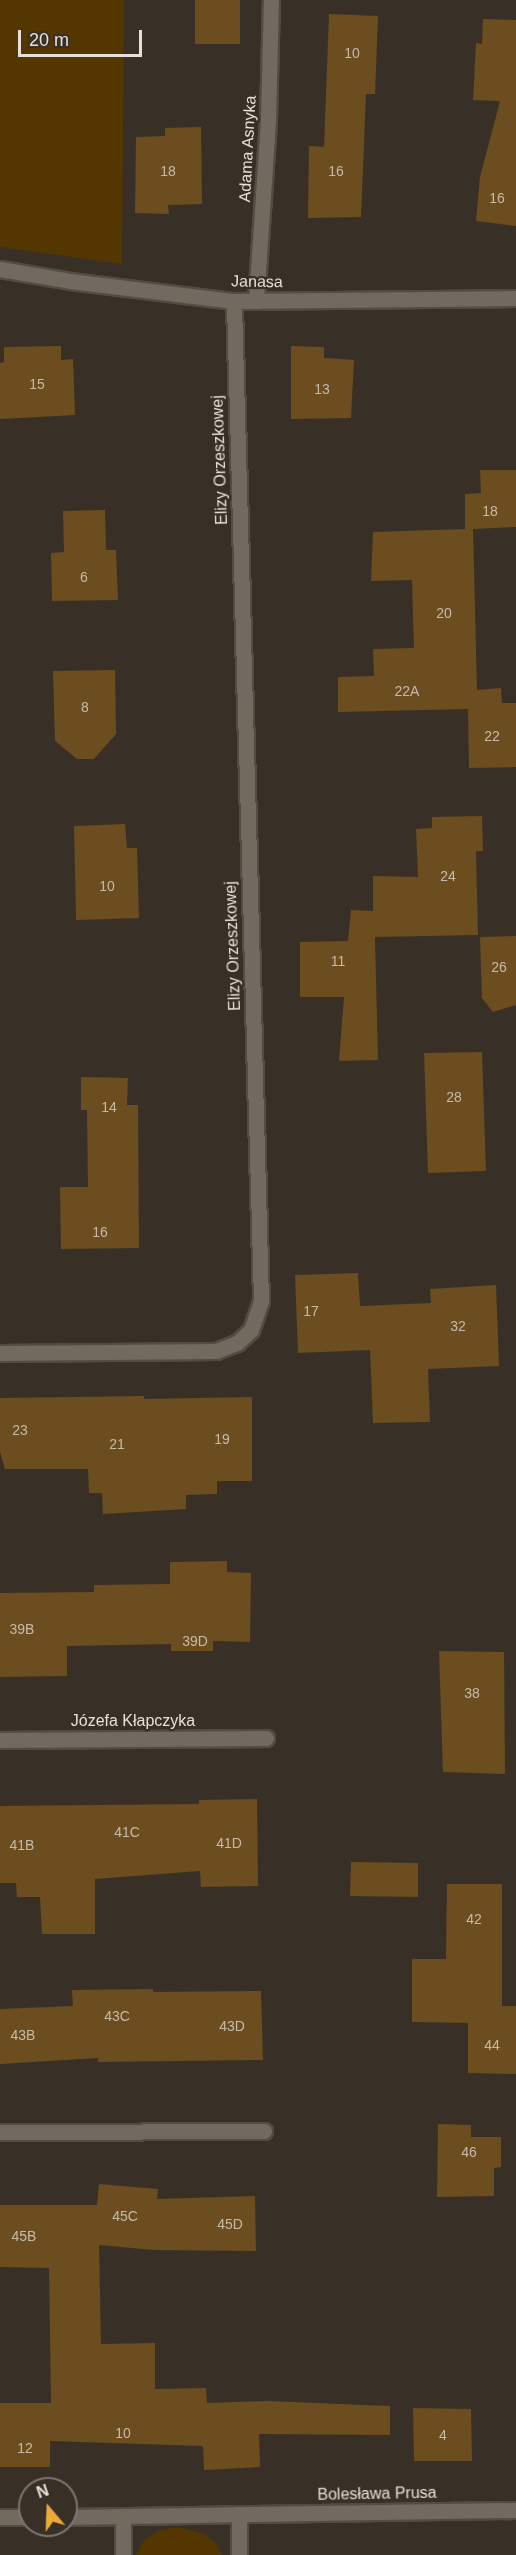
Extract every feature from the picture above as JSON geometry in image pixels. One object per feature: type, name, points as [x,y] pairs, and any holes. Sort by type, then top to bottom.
[{"type":"street","name":"Adama Asnyka","points":[[256,301],[268,121],[271,0]]},
{"type":"street","name":"Janasa","points":[[0,268],[70,281],[234,301],[516,298]]},
{"type":"street","name":"Elizy Orzeszkowej","points":[[0,1353],[216,1351],[237,1343],[251,1330],[261,1301],[234,301]]},
{"type":"street","name":"Józefa Kłapczyka","points":[[0,1740],[266,1738]]},
{"type":"street","points":[[0,2132],[264,2131]]},
{"type":"street","name":"Bolesława Prusa","points":[[78,2517],[516,2510]]},
{"type":"street","points":[[238,2514],[238,2555]]},
{"type":"street","points":[[123,2516],[123,2555]]},
{"type":"street","points":[[0,2517],[18,2517]]},
{"type":"shaded area","points":[[0,0],[124,0],[122,264],[0,247]]},
{"type":"shaded area","points":[[177,2527],[202,2533],[215,2542],[222,2555],[136,2555],[145,2539],[160,2530]]},
{"type":"building","points":[[195,0],[240,0],[240,44],[195,44]]},
{"type":"building","points":[[329,14],[378,16],[375,94],[366,94],[361,217],[308,218],[309,146],[324,147]]},
{"type":"building","points":[[483,19],[516,20],[516,226],[476,221],[480,177],[500,101],[473,100],[476,43],[482,44]]},
{"type":"building","points":[[201,127],[202,204],[168,205],[169,214],[135,213],[136,137],[165,136],[165,128]]},
{"type":"building","points":[[61,346],[61,360],[73,359],[75,415],[0,419],[0,363],[4,362],[4,347]]},
{"type":"building","points":[[291,346],[324,347],[324,358],[354,360],[351,418],[291,419]]},
{"type":"building","points":[[480,470],[516,470],[516,527],[473,529],[477,690],[501,688],[502,703],[516,703],[516,767],[469,768],[468,709],[338,712],[338,677],[374,676],[373,649],[414,648],[412,580],[371,581],[373,532],[465,529],[465,494],[481,493]]},
{"type":"building","points":[[105,510],[106,550],[116,550],[118,600],[52,601],[51,553],[64,552],[63,511]]},
{"type":"building","points":[[115,670],[116,734],[94,759],[77,759],[55,741],[53,671]]},
{"type":"building","points":[[482,816],[483,851],[476,851],[478,935],[375,937],[378,1060],[339,1061],[344,997],[300,997],[300,942],[348,941],[351,910],[373,911],[373,876],[418,877],[416,829],[432,828],[432,817]]},
{"type":"building","points":[[125,824],[127,848],[137,848],[139,918],[76,920],[74,826]]},
{"type":"building","points":[[516,936],[516,1005],[493,1012],[482,998],[480,937]]},
{"type":"building","points":[[482,1052],[486,1171],[428,1173],[424,1053]]},
{"type":"building","points":[[81,1077],[128,1078],[127,1105],[138,1105],[139,1248],[61,1249],[60,1187],[88,1187],[87,1110],[81,1110]]},
{"type":"building","points":[[358,1273],[360,1306],[431,1303],[430,1289],[496,1285],[499,1366],[428,1369],[430,1422],[373,1423],[370,1350],[298,1353],[295,1275]]},
{"type":"building","points":[[144,1396],[144,1399],[252,1397],[252,1481],[217,1481],[217,1494],[186,1495],[186,1509],[103,1514],[102,1493],[89,1493],[88,1469],[5,1469],[0,1452],[0,1398]]},
{"type":"building","points":[[227,1561],[227,1572],[251,1573],[250,1642],[213,1641],[213,1651],[171,1651],[171,1644],[67,1646],[67,1676],[0,1677],[0,1593],[94,1592],[94,1585],[170,1584],[170,1562]]},
{"type":"building","points":[[439,1651],[504,1652],[505,1774],[443,1772]]},
{"type":"building","points":[[257,1799],[258,1886],[201,1887],[200,1871],[95,1879],[95,1934],[42,1934],[40,1897],[17,1897],[16,1883],[0,1883],[0,1806],[199,1804],[199,1800]]},
{"type":"building","points":[[351,1862],[418,1863],[418,1897],[350,1896]]},
{"type":"building","points":[[447,1884],[502,1884],[502,2006],[516,2006],[516,2074],[468,2073],[468,2023],[412,2022],[412,1959],[446,1959]]},
{"type":"building","points":[[153,1989],[153,1992],[261,1991],[263,2060],[98,2062],[98,2058],[0,2064],[0,2009],[73,2006],[72,1990]]},
{"type":"building","points":[[438,2124],[471,2125],[471,2137],[501,2137],[501,2167],[494,2168],[494,2196],[437,2197]]},
{"type":"building","points":[[99,2184],[158,2189],[157,2199],[255,2196],[256,2251],[154,2250],[99,2245],[101,2344],[155,2343],[155,2389],[206,2388],[207,2403],[267,2401],[390,2406],[390,2435],[259,2434],[260,2467],[204,2470],[203,2446],[50,2441],[50,2467],[0,2467],[0,2403],[51,2403],[49,2268],[0,2267],[0,2205],[97,2205]]},
{"type":"building","points":[[413,2408],[471,2409],[472,2461],[414,2461]]}]
